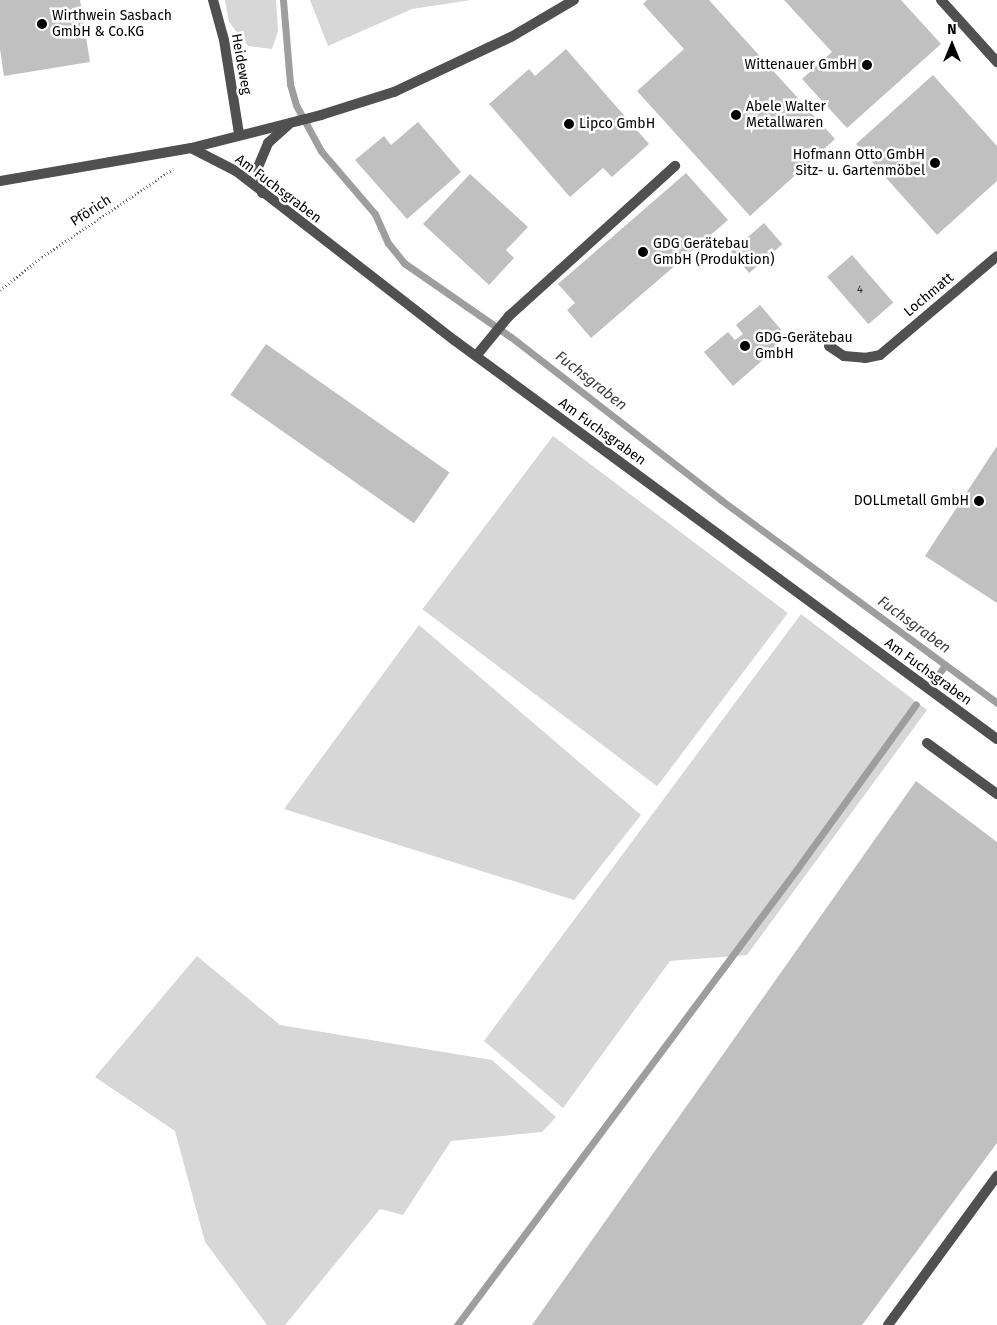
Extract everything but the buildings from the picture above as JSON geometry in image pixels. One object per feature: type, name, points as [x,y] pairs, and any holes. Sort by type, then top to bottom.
[{"type":"street","name":"Heideweg","points":[[212,0],[224,40],[238,134]]},
{"type":"street","name":"Am Fuchsgraben","points":[[0,181],[191,148],[238,134],[321,115],[394,92],[511,37],[574,0]]},
{"type":"street","points":[[941,0],[997,62]]},
{"type":"street","points":[[262,193],[258,167],[268,143],[288,124]]},
{"type":"street","name":"Am Fuchsgraben","points":[[191,148],[236,171],[262,193],[476,356],[997,739]]},
{"type":"street","points":[[476,356],[509,316],[675,166]]},
{"type":"street","name":"Lochmatt","points":[[829,346],[844,356],[865,358],[880,355],[997,256]]},
{"type":"street","points":[[927,743],[997,794]]},
{"type":"street","points":[[888,1325],[997,1176]]},
{"type":"path","name":"Pförich","points":[[0,290],[42,257],[165,177],[191,148]]},
{"type":"shaded area","points":[[225,0],[276,0],[278,31],[272,49],[248,46],[229,22]]},
{"type":"shaded area","points":[[310,0],[471,0],[412,9],[328,46]]},
{"type":"shaded area","points":[[553,436],[788,613],[657,786],[422,609]]},
{"type":"shaded area","points":[[801,614],[927,710],[747,955],[670,961],[563,1108],[484,1041]]},
{"type":"shaded area","points":[[419,625],[641,815],[574,900],[284,809]]},
{"type":"shaded area","points":[[197,956],[280,1025],[492,1060],[556,1117],[542,1132],[451,1141],[403,1215],[380,1209],[285,1325],[267,1325],[205,1242],[175,1131],[95,1077]]},
{"type":"waterway","name":"Fuchsgraben","points":[[283,0],[290,84],[296,105],[321,151],[375,214],[388,243],[404,263],[511,337],[721,500],[997,703]]},
{"type":"waterway","points":[[935,679],[945,665]]},
{"type":"waterway","points":[[457,1325],[797,869],[916,704]]},
{"type":"place","name":"Wirthwein Sasbach GmbH & Co.KG","points":[[42,24]]},
{"type":"place","name":"Wittenauer GmbH","points":[[867,65]]},
{"type":"place","name":"Abele Walter Metallwaren","points":[[736,115]]},
{"type":"place","name":"Lipco GmbH","points":[[569,124]]},
{"type":"place","name":"Hofmann Otto GmbH Sitz- u. Gartenmöbel","points":[[935,163]]},
{"type":"place","name":"GDG Gerätebau GmbH (Produktion)","points":[[643,252]]},
{"type":"place","name":"GDG-Gerätebau GmbH","points":[[745,346]]},
{"type":"place","name":"DOLLmetall GmbH","points":[[979,501]]}]
